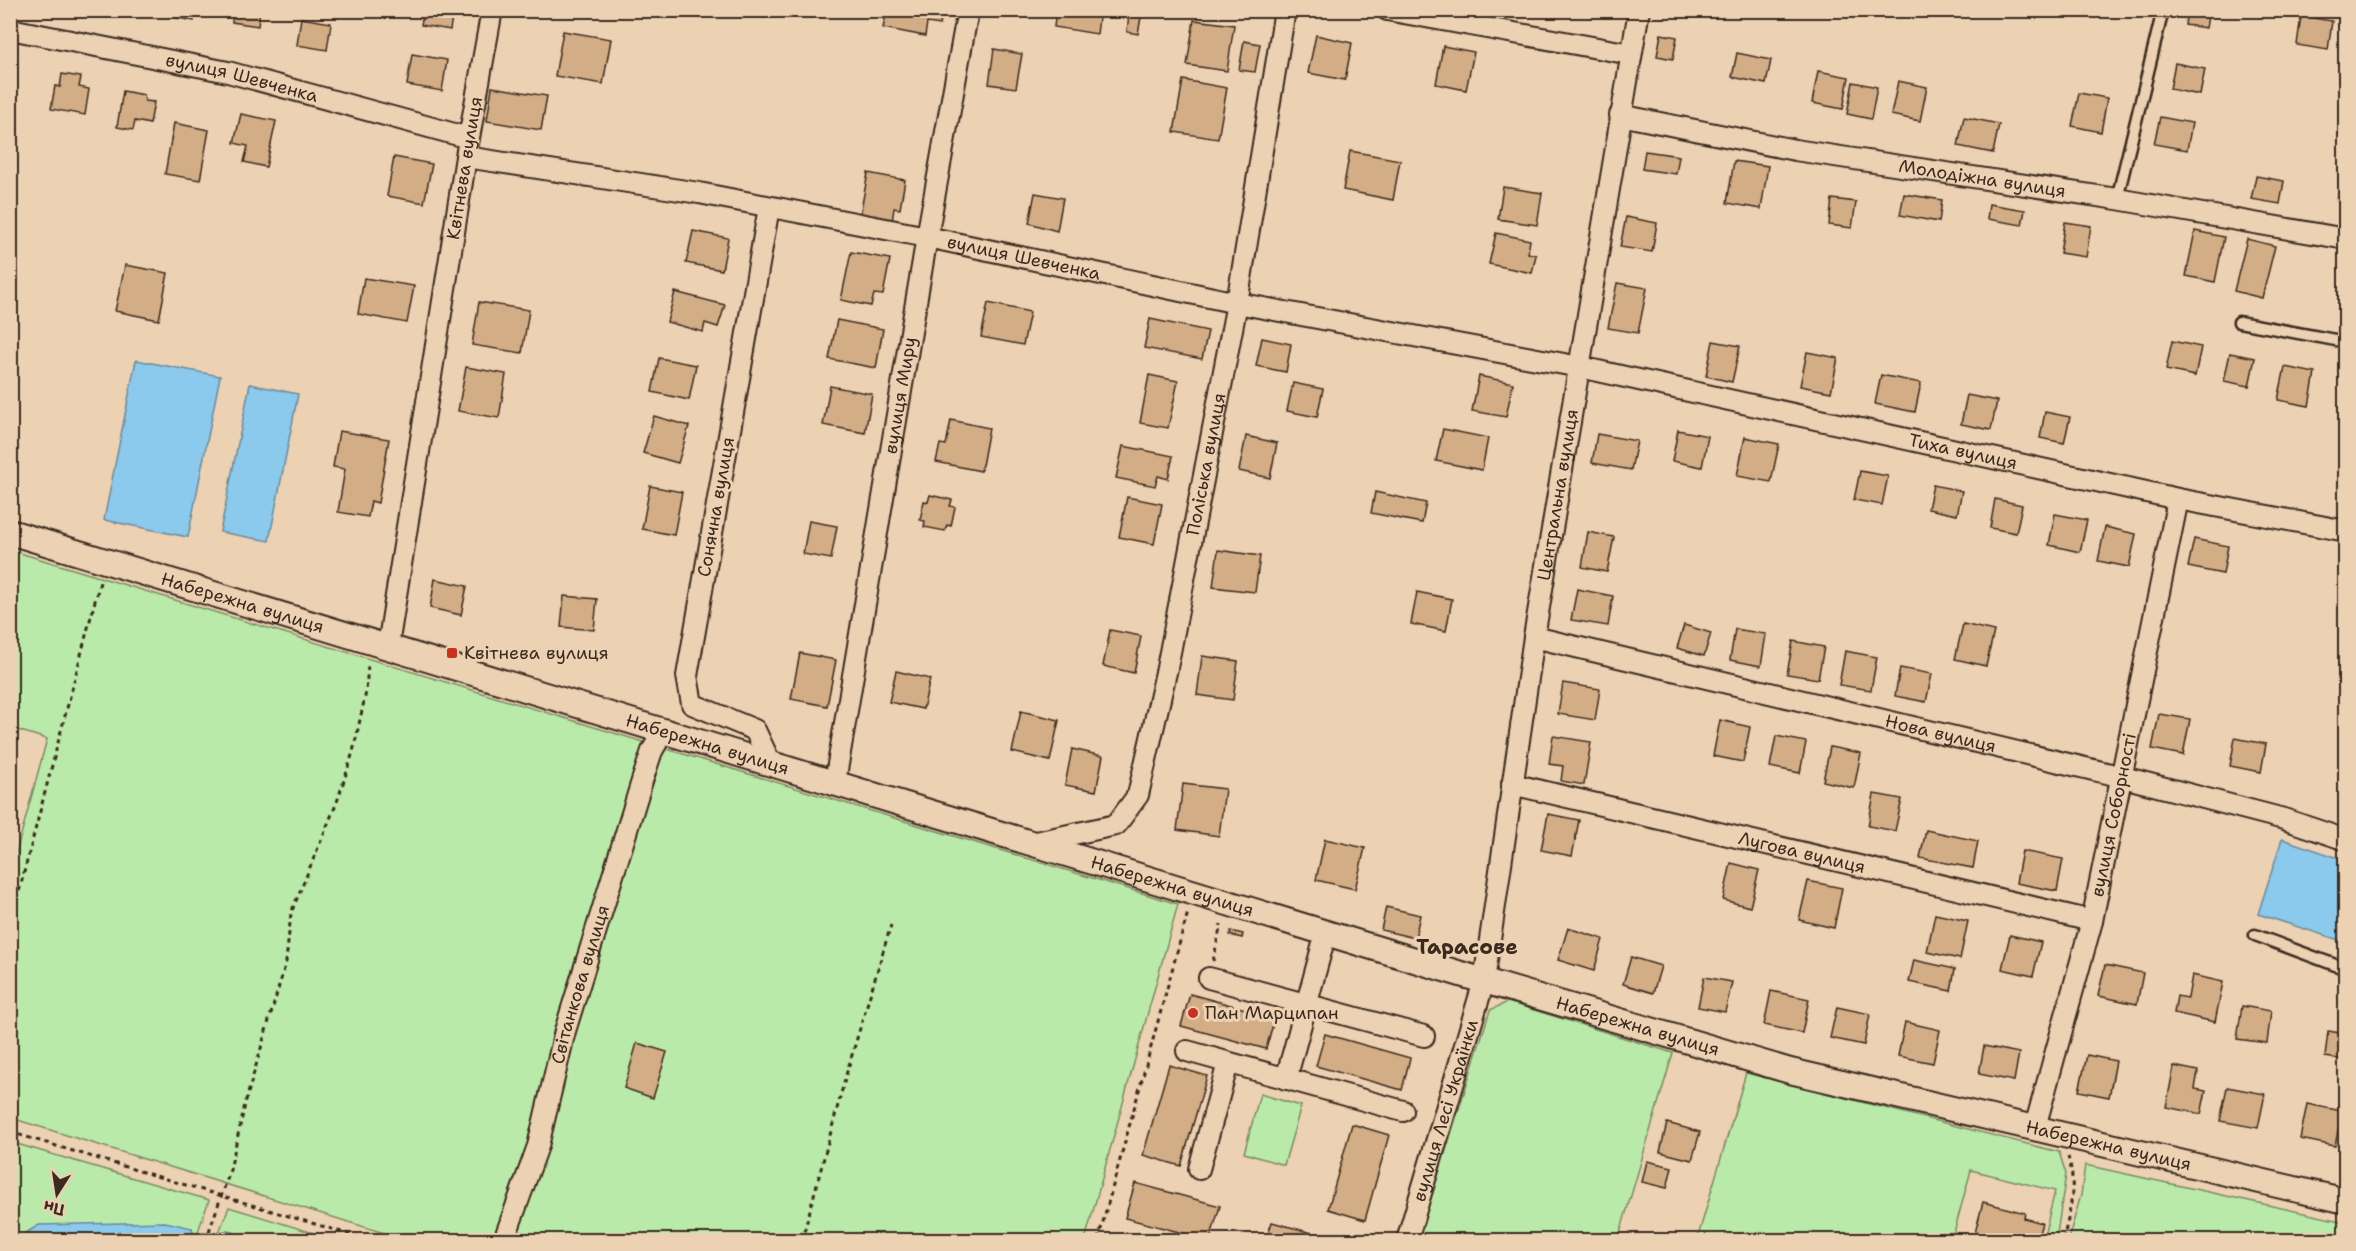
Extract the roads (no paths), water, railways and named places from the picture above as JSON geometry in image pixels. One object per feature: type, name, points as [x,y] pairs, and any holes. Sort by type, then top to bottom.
[{"type":"street","name":"Квітнева вулиця","points":[[378,643],[492,10]]},
{"type":"street","name":"вулиця Миру","points":[[835,782],[927,237],[968,10]]},
{"type":"street","name":"Поліська вулиця","points":[[1031,843],[1116,825],[1138,795],[1167,668],[1237,303],[1285,10]]},
{"type":"street","points":[[1387,10],[1631,54]]},
{"type":"street","name":"Центральна вулиця","points":[[1484,981],[1534,637],[1639,10]]},
{"type":"street","name":"вулиця Шевченка","points":[[10,29],[228,72],[467,148],[927,237],[1237,303],[1580,367]]},
{"type":"street","name":"Молодіжна вулиця","points":[[1620,115],[1795,150],[2118,200],[2346,239]]},
{"type":"street","name":"Сонячна вулиця","points":[[769,207],[687,676],[692,704],[755,730],[770,762]]},
{"type":"street","name":"Тиха вулиця","points":[[1580,367],[2178,499],[2346,531]]},
{"type":"street","name":"вулиця Соборності","points":[[2047,1130],[2123,777],[2178,499]]},
{"type":"street","name":"Набережна вулиця","points":[[10,532],[1484,981],[1790,1071],[2346,1202]]},
{"type":"street","name":"Нова вулиця","points":[[1534,637],[2123,777],[2284,819],[2346,840]]},
{"type":"street","name":"Світанкова вулиця","points":[[504,1240],[538,1146],[565,1031],[642,781],[664,730]]},
{"type":"street","name":"Лугова вулиця","points":[[1512,784],[2092,921]]},
{"type":"street","points":[[1286,1079],[1326,933]]},
{"type":"street","points":[[1209,978],[1424,1036]]},
{"type":"street","name":"вулиця Лесі Українки","points":[[1407,1240],[1484,981]]},
{"type":"street","points":[[1187,1051],[1403,1111]]},
{"type":"street","points":[[1199,1169],[1228,1063]]},
{"type":"lane","points":[[2118,200],[2163,10]]},
{"type":"lane","points":[[2239,322],[2346,342]]},
{"type":"lane","points":[[2255,935],[2346,969]]},
{"type":"water","points":[[136,360],[220,376],[188,537],[104,520]]},
{"type":"water","points":[[250,384],[298,394],[269,541],[220,532]]},
{"type":"water","points":[[2282,839],[2345,860],[2345,942],[2258,914]]},
{"type":"water","points":[[165,1222],[192,1228],[194,1240],[14,1240],[39,1225]]},
{"type":"water","points":[[227,1230],[253,1240],[215,1240],[218,1235]]},
{"type":"place","name":"Квітнева вулиця","points":[[452,653]]},
{"type":"place","name":"Пан Марципан","points":[[1193,1013]]},
{"type":"district","name":"Тарасове","points":[[1467,947]]}]
